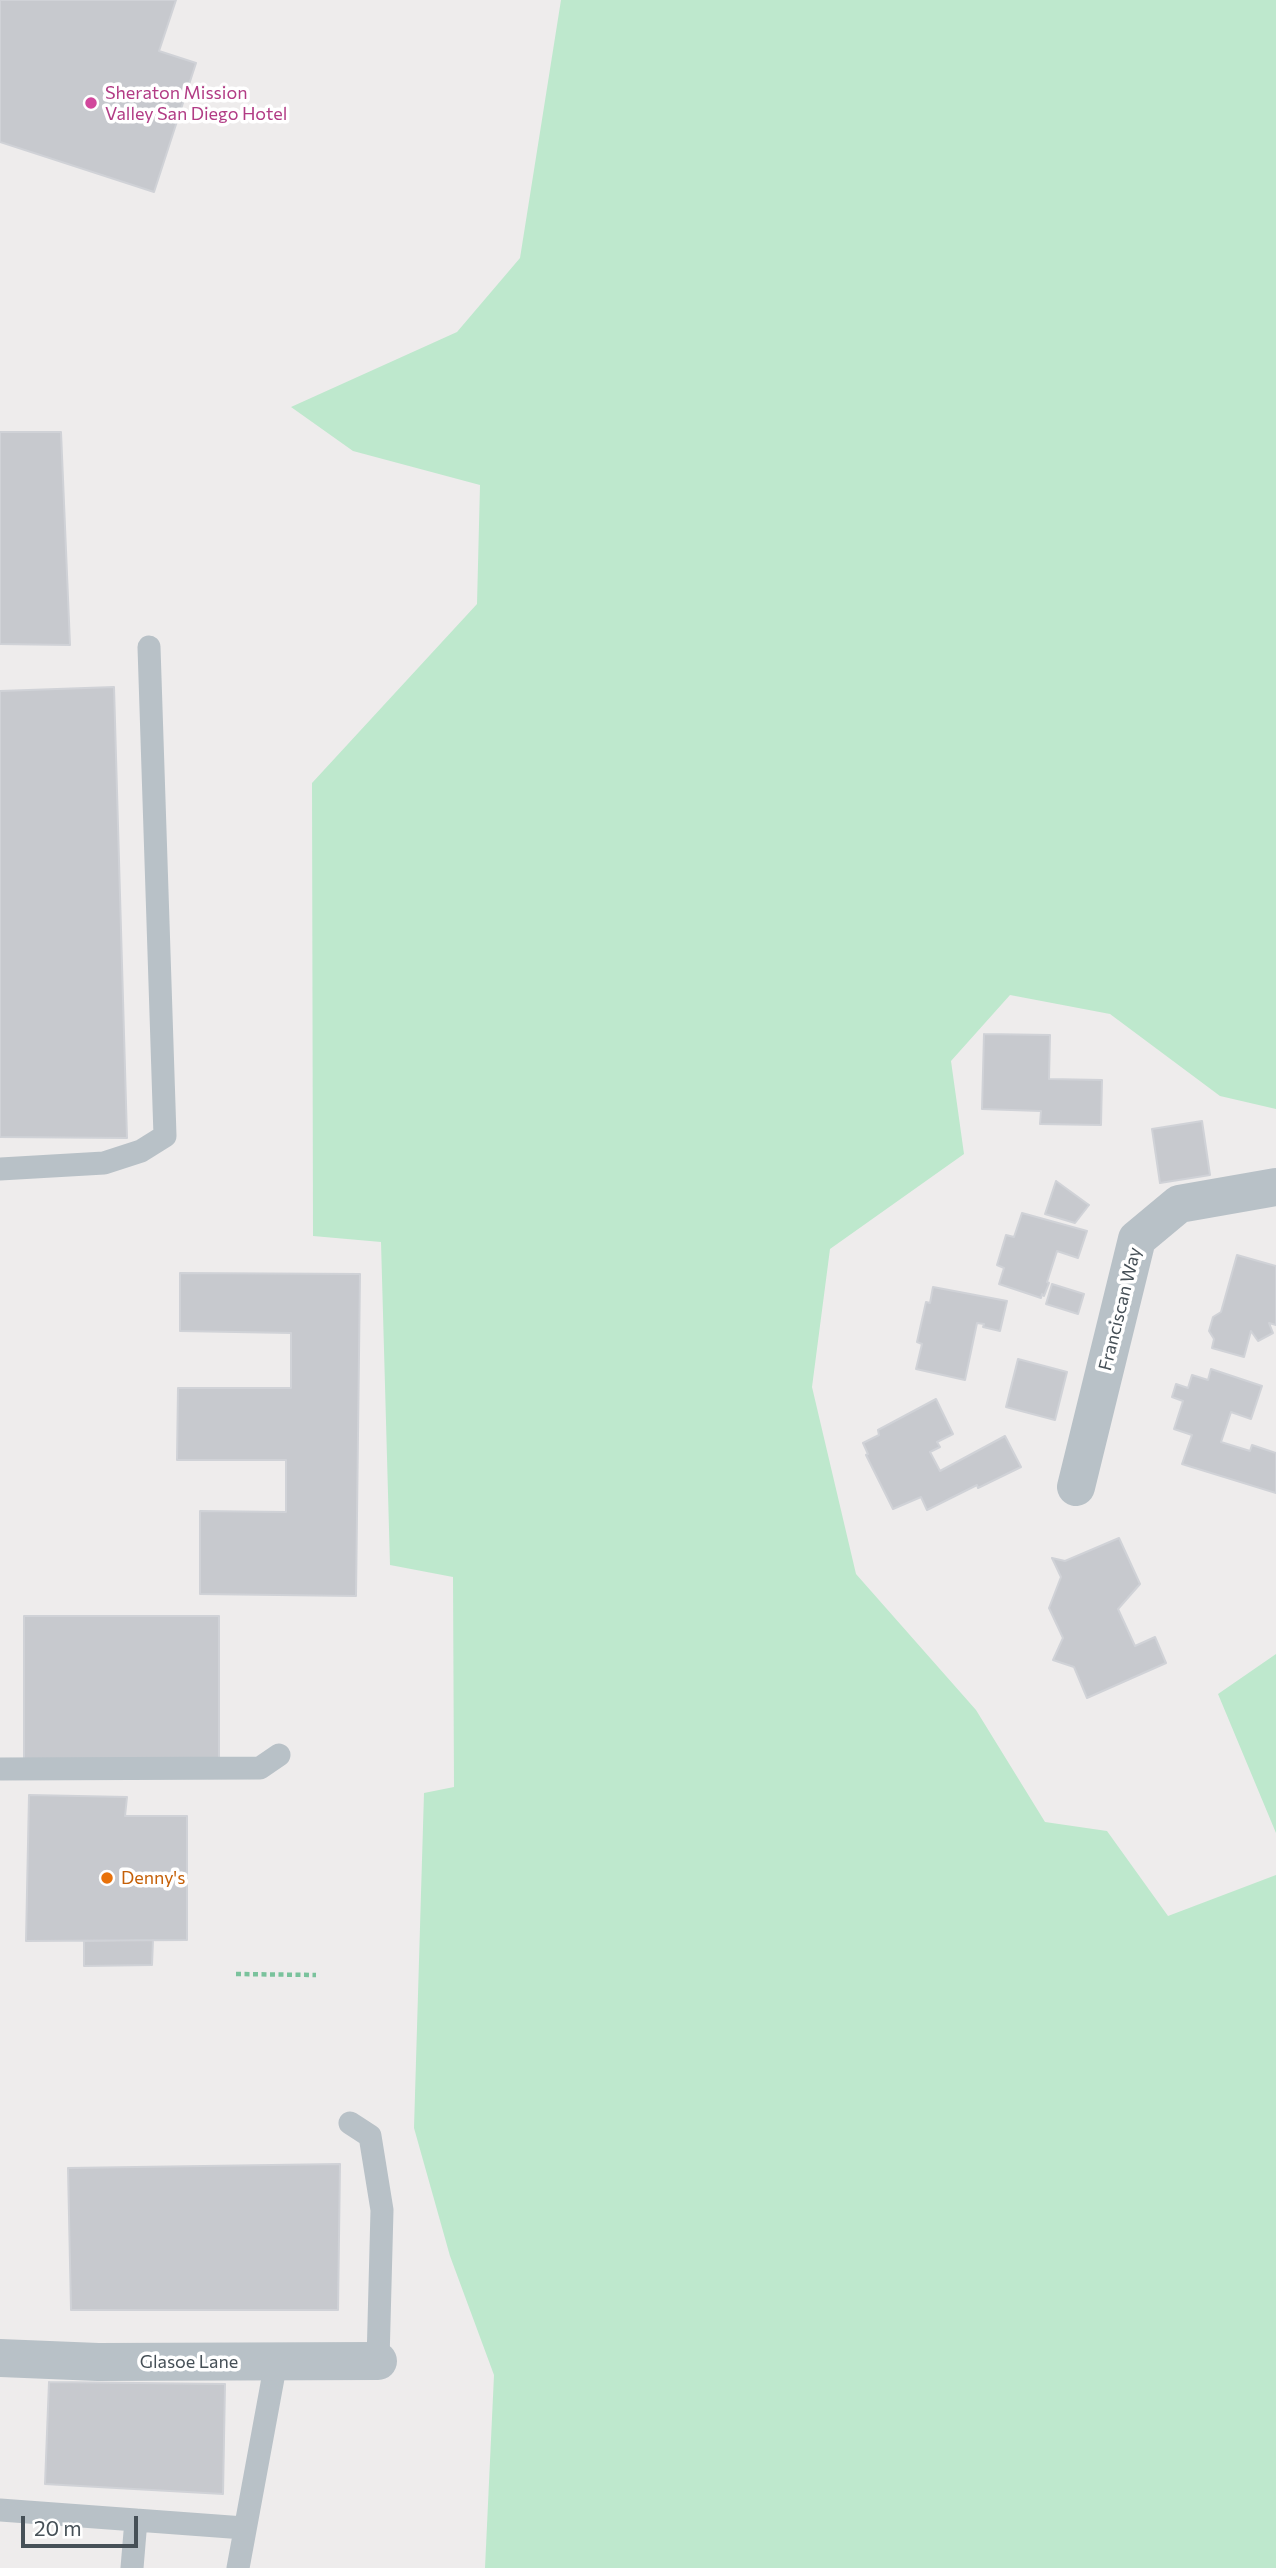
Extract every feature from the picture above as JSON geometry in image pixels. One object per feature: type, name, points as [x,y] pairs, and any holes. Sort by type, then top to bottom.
[{"type":"street","name":"Franciscan Way","points":[[1076,1487],[1137,1239],[1178,1204],[1276,1187]]},
{"type":"street","name":"Glasoe Lane","points":[[0,2358],[98,2362],[378,2361]]},
{"type":"lane","points":[[0,1169],[104,1163],[141,1151],[165,1136],[149,647]]},
{"type":"lane","points":[[0,1769],[260,1768],[279,1755]]},
{"type":"lane","points":[[350,2123],[370,2136],[382,2210],[378,2361]]},
{"type":"lane","points":[[237,2568],[276,2361]]},
{"type":"lane","points":[[0,2511],[244,2528]]},
{"type":"lane","points":[[132,2568],[136,2520]]},
{"type":"path","points":[[236,1974],[316,1975]]},
{"type":"green space","points":[[561,0],[1276,0],[1276,1109],[1220,1096],[1110,1014],[1010,995],[951,1061],[964,1154],[830,1249],[812,1387],[856,1574],[976,1710],[1045,1822],[1107,1831],[1168,1916],[1276,1875],[1276,2568],[485,2568],[494,2375],[450,2256],[414,2128],[424,1793],[454,1787],[453,1577],[390,1565],[381,1242],[313,1236],[312,783],[477,604],[480,485],[353,451],[291,407],[457,332],[520,258]]},
{"type":"green space","points":[[1276,1654],[1276,1833],[1218,1694]]},
{"type":"building","name":"Sheraton Mission Valley San Diego Hotel","points":[[0,0],[176,0],[159,51],[196,63],[154,192],[0,142]]},
{"type":"building","points":[[0,432],[61,432],[70,645],[0,644]]},
{"type":"building","points":[[114,687],[127,1138],[0,1137],[0,691]]},
{"type":"building","points":[[984,1034],[1050,1035],[1049,1079],[1102,1080],[1101,1125],[1040,1124],[1041,1111],[982,1109]]},
{"type":"building","points":[[1202,1121],[1210,1175],[1160,1183],[1152,1129]]},
{"type":"building","points":[[1056,1181],[1089,1205],[1075,1223],[1045,1214]]},
{"type":"building","points":[[1022,1213],[1087,1231],[1078,1258],[1057,1251],[1047,1282],[1049,1283],[1041,1298],[999,1284],[1004,1268],[997,1265],[1006,1235],[1014,1237]]},
{"type":"building","points":[[1237,1255],[1276,1266],[1276,1325],[1269,1323],[1273,1333],[1258,1341],[1251,1331],[1244,1357],[1212,1348],[1214,1339],[1209,1331],[1213,1317],[1221,1312]]},
{"type":"building","points":[[180,1273],[360,1274],[356,1596],[200,1594],[200,1511],[286,1512],[286,1460],[177,1460],[178,1388],[291,1388],[291,1333],[180,1331]]},
{"type":"building","points":[[1052,1284],[1084,1294],[1078,1314],[1046,1304]]},
{"type":"building","points":[[933,1287],[1007,1301],[1000,1331],[977,1323],[965,1380],[916,1369],[922,1344],[917,1342],[926,1302],[930,1303]]},
{"type":"building","points":[[1018,1359],[1067,1372],[1055,1420],[1006,1407]]},
{"type":"building","points":[[1211,1369],[1262,1386],[1251,1419],[1231,1412],[1221,1442],[1250,1451],[1252,1445],[1276,1453],[1276,1493],[1182,1464],[1192,1435],[1174,1429],[1183,1401],[1172,1397],[1176,1384],[1188,1388],[1192,1375],[1208,1380]]},
{"type":"building","points":[[936,1399],[953,1434],[937,1442],[940,1447],[930,1452],[940,1471],[1005,1436],[1021,1467],[927,1510],[921,1497],[893,1509],[866,1455],[868,1454],[863,1443],[879,1435],[878,1430]]},
{"type":"building","points":[[1119,1538],[1140,1584],[1118,1609],[1135,1646],[1155,1637],[1166,1663],[1087,1698],[1074,1667],[1053,1660],[1063,1638],[1049,1608],[1061,1577],[1052,1558],[1065,1561]]},
{"type":"building","points":[[24,1616],[219,1616],[219,1762],[24,1763]]},
{"type":"building","name":"Denny's","points":[[29,1795],[127,1797],[125,1816],[187,1816],[187,1940],[26,1941]]},
{"type":"building","points":[[153,1940],[152,1965],[84,1966],[84,1941]]},
{"type":"building","points":[[340,2164],[338,2310],[71,2310],[68,2168]]},
{"type":"building","points":[[49,2382],[225,2384],[223,2494],[45,2484]]},
{"type":"place","name":"Sheraton Mission Valley San Diego Hotel","points":[[91,103]]},
{"type":"place","name":"Denny's","points":[[107,1878]]}]
